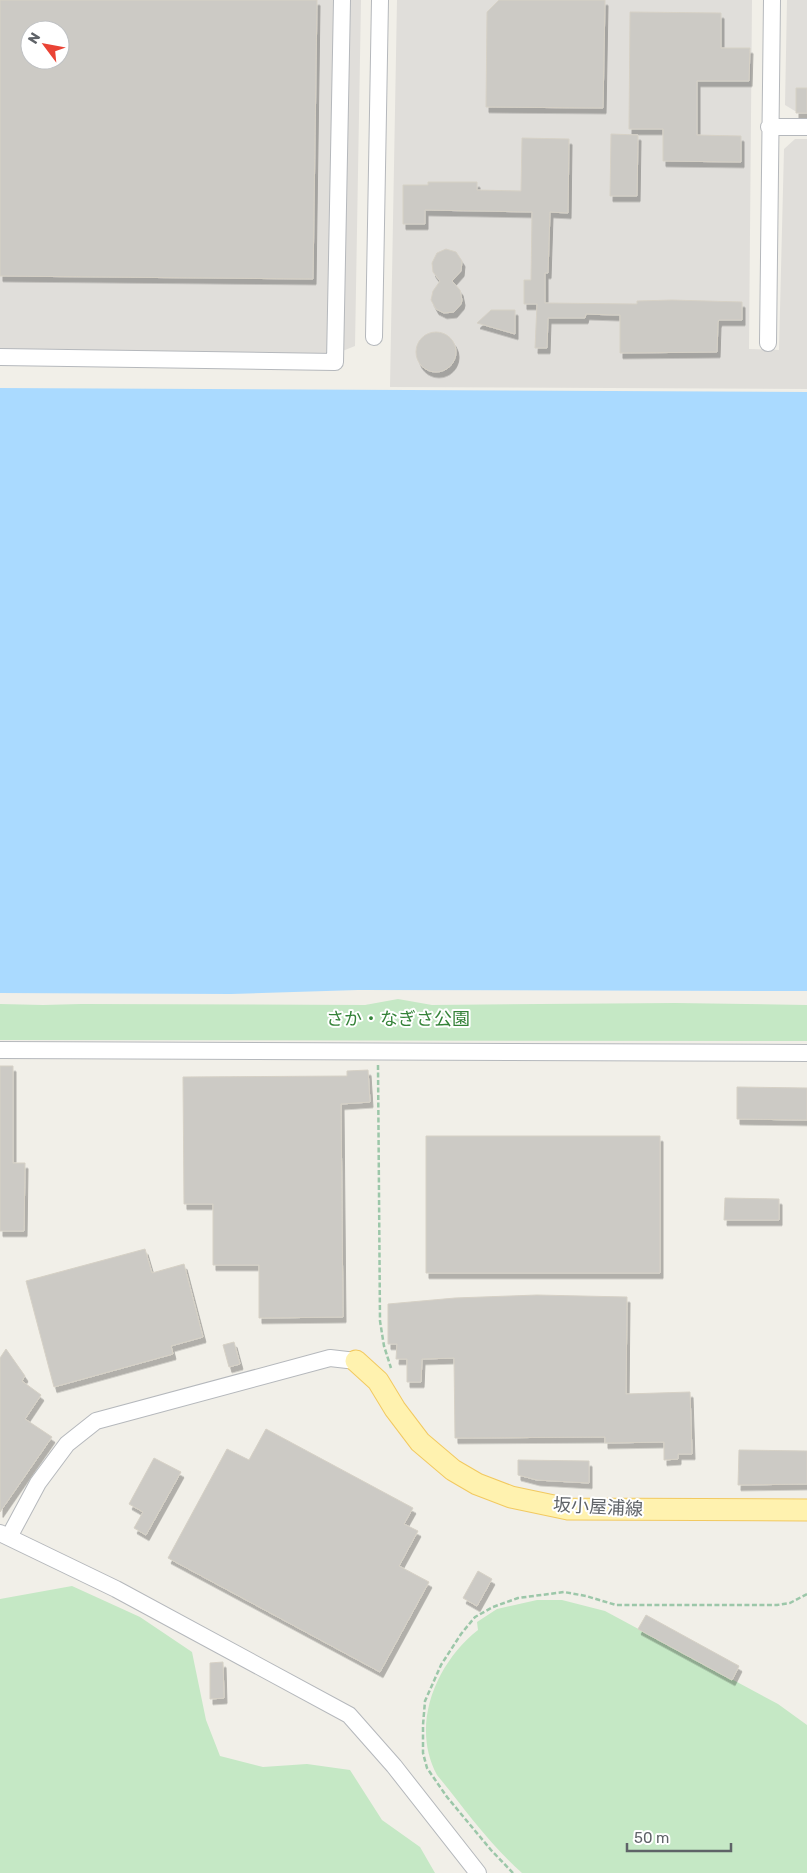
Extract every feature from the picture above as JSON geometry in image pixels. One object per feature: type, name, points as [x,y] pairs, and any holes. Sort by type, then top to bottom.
[{"type":"main road","name":"坂小屋浦線","points":[[356,1361],[378,1380],[395,1409],[420,1442],[453,1470],[476,1484],[511,1497],[568,1509],[807,1510]]},
{"type":"street","points":[[0,357],[335,362],[342,0]]},
{"type":"street","points":[[374,337],[380,0]]},
{"type":"street","points":[[768,343],[772,0]]},
{"type":"street","points":[[770,127],[807,127]]},
{"type":"street","points":[[0,1050],[807,1053]]},
{"type":"street","points":[[356,1361],[330,1358],[96,1421],[67,1444],[4,1535],[116,1589],[349,1715],[394,1766],[478,1873]]},
{"type":"path","points":[[377,1051],[380,1321],[384,1346],[394,1374]]},
{"type":"path","points":[[513,1873],[491,1850],[447,1797],[427,1768],[423,1753],[425,1701],[441,1665],[461,1634],[475,1618],[493,1607],[518,1598],[564,1592],[616,1605],[778,1605],[790,1603],[807,1594]]},
{"type":"shaded area","points":[[0,0],[361,0],[355,346],[330,356],[0,350]]},
{"type":"shaded area","points":[[397,0],[752,0],[749,349],[779,350],[784,149],[795,139],[807,139],[807,389],[390,387]]},
{"type":"shaded area","points":[[787,0],[807,0],[807,112],[795,111],[785,105]]},
{"type":"green space","name":"さか・なぎさ公園","points":[[398,999],[432,1005],[675,1003],[807,1005],[807,1041],[0,1040],[0,1004],[365,1005]]},
{"type":"green space","points":[[72,1586],[140,1617],[192,1652],[206,1720],[220,1756],[263,1767],[307,1764],[350,1770],[382,1820],[420,1847],[435,1873],[0,1873],[0,1599]]},
{"type":"green space","points":[[537,1600],[562,1600],[605,1611],[778,1704],[807,1725],[807,1873],[522,1873],[499,1851],[437,1775],[429,1756],[426,1736],[427,1716],[439,1677],[463,1644],[478,1630],[477,1622],[497,1609]]},
{"type":"water","points":[[0,388],[807,392],[807,991],[358,990],[231,994],[0,993]]},
{"type":"building","points":[[0,0],[317,0],[313,279],[0,276]]},
{"type":"building","points":[[499,0],[605,0],[603,108],[486,107],[487,12]]},
{"type":"building","points":[[630,12],[721,13],[721,48],[750,48],[749,81],[697,81],[697,135],[741,136],[741,162],[663,161],[663,129],[629,129]]},
{"type":"building","points":[[796,88],[807,88],[807,113],[796,113]]},
{"type":"building","points":[[611,134],[638,135],[637,196],[610,196]]},
{"type":"building","points":[[522,138],[569,139],[568,213],[550,212],[548,273],[545,273],[545,303],[637,304],[637,301],[672,300],[742,302],[742,320],[719,320],[718,322],[717,352],[620,353],[620,315],[586,314],[585,318],[548,318],[547,348],[535,348],[537,304],[524,304],[524,280],[531,280],[532,212],[425,210],[425,224],[403,224],[403,185],[428,185],[428,182],[477,182],[477,190],[521,191]]},
{"type":"building","points":[[446,249],[456,252],[462,261],[461,271],[452,281],[460,290],[462,300],[454,312],[444,313],[436,309],[431,300],[433,291],[440,281],[433,272],[432,263],[437,253]]},
{"type":"building","points":[[491,310],[515,310],[515,334],[477,323]]},
{"type":"building","points":[[436,332],[450,338],[456,352],[450,366],[436,372],[422,366],[416,352],[422,338]]},
{"type":"building","points":[[0,1066],[13,1066],[13,1163],[25,1163],[24,1231],[0,1231]]},
{"type":"building","points":[[368,1070],[370,1102],[341,1104],[343,1317],[259,1318],[259,1265],[213,1265],[213,1204],[184,1204],[183,1077],[347,1076],[347,1071]]},
{"type":"building","points":[[737,1087],[807,1088],[807,1120],[737,1119]]},
{"type":"building","points":[[426,1136],[660,1136],[660,1273],[426,1273]]},
{"type":"building","points":[[725,1198],[779,1199],[779,1220],[724,1220]]},
{"type":"building","points":[[145,1249],[152,1273],[184,1264],[203,1337],[171,1346],[173,1354],[54,1387],[26,1281]]},
{"type":"building","points":[[537,1295],[627,1297],[626,1394],[690,1392],[692,1454],[678,1454],[678,1459],[664,1460],[664,1442],[605,1443],[605,1437],[455,1438],[454,1358],[422,1359],[421,1382],[407,1382],[407,1359],[396,1359],[397,1344],[388,1344],[388,1304],[455,1298]]},
{"type":"building","points":[[234,1342],[240,1364],[229,1367],[223,1345]]},
{"type":"building","points":[[6,1349],[25,1376],[22,1381],[41,1395],[25,1419],[52,1437],[0,1512],[0,1358]]},
{"type":"building","points":[[266,1429],[413,1508],[404,1524],[418,1531],[399,1566],[429,1582],[380,1672],[168,1558],[227,1449],[249,1460]]},
{"type":"building","points":[[739,1450],[807,1451],[807,1484],[738,1485]]},
{"type":"building","points":[[154,1458],[181,1472],[146,1535],[134,1528],[143,1512],[129,1504]]},
{"type":"building","points":[[518,1460],[589,1461],[589,1483],[537,1480],[518,1475]]},
{"type":"building","points":[[478,1571],[492,1579],[477,1606],[463,1598]]},
{"type":"building","points":[[646,1615],[739,1666],[732,1680],[638,1629]]},
{"type":"building","points":[[223,1662],[224,1698],[210,1699],[210,1663]]}]
